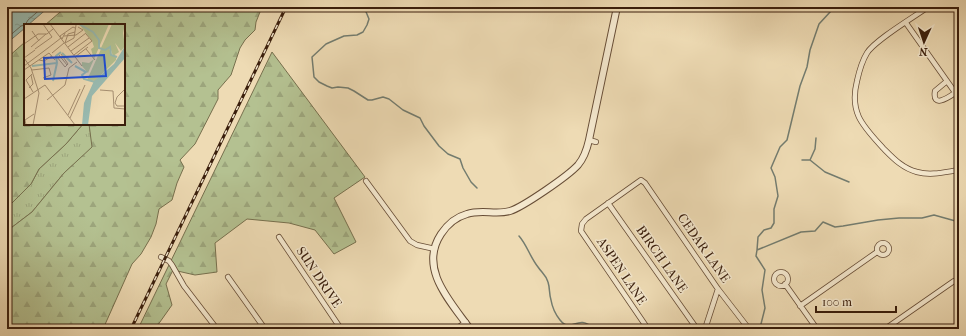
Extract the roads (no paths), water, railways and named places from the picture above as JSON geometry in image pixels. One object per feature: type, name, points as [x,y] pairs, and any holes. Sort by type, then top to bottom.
[{"type":"street","points":[[470,329],[437,280],[433,266],[435,249],[439,238],[443,231],[458,218],[476,212],[501,212],[514,210],[522,206],[563,178],[580,162],[586,152],[589,140],[617,7]]},
{"type":"street","points":[[928,7],[873,46],[866,56],[855,91],[854,102],[857,115],[868,132],[904,167],[915,172],[929,174],[959,170]]},
{"type":"street","points":[[906,22],[959,98]]},
{"type":"street","points":[[947,81],[935,91],[936,98],[943,101],[955,93]]},
{"type":"street","points":[[589,140],[596,142]]},
{"type":"street","name":"CEDAR LANE","points":[[608,203],[641,180],[645,183],[718,289],[749,329]]},
{"type":"street","points":[[366,181],[410,241],[417,245],[435,249]]},
{"type":"street","name":"ASPEN LANE","points":[[608,203],[586,219],[582,224],[581,231],[648,329]]},
{"type":"street","name":"BIRCH LANE","points":[[608,203],[697,329]]},
{"type":"street","name":"SUN DRIVE","points":[[279,237],[341,329]]},
{"type":"street","points":[[800,306],[877,252]]},
{"type":"street","points":[[161,257],[172,265],[184,286],[217,329]]},
{"type":"street","points":[[228,277],[264,329]]},
{"type":"street","points":[[884,329],[959,279]]},
{"type":"street","points":[[785,284],[817,329]]},
{"type":"street","points":[[705,329],[718,289]]},
{"type":"street","points":[[456,329],[466,322]]},
{"type":"water","points":[[7,7],[49,7],[29,24],[24,24],[24,29],[7,43]]},
{"type":"waterway","points":[[364,7],[369,19],[363,32],[357,35],[344,36],[326,44],[312,57],[314,77],[319,82],[332,88],[348,88],[368,100],[383,97],[389,99],[403,110],[420,118],[439,146],[448,154],[460,159],[471,182],[477,188]]},
{"type":"waterway","points":[[757,250],[758,237],[764,230],[771,228],[774,223],[774,209],[778,196],[775,177],[771,168],[780,147],[787,140],[800,86],[819,24],[831,11],[832,7]]},
{"type":"waterway","points":[[810,160],[815,149],[816,138]]},
{"type":"waterway","points":[[802,160],[810,160],[825,172],[849,182]]},
{"type":"waterway","points":[[762,329],[761,324],[765,308],[762,290],[765,270],[756,256],[757,250],[801,232],[815,231],[823,222],[835,227],[878,220],[922,218],[934,215],[959,222]]},
{"type":"waterway","points":[[519,236],[549,284],[552,305],[560,320],[564,324],[568,325],[579,323],[588,324],[594,329]]},
{"type":"railway","points":[[131,329],[286,7]]}]
